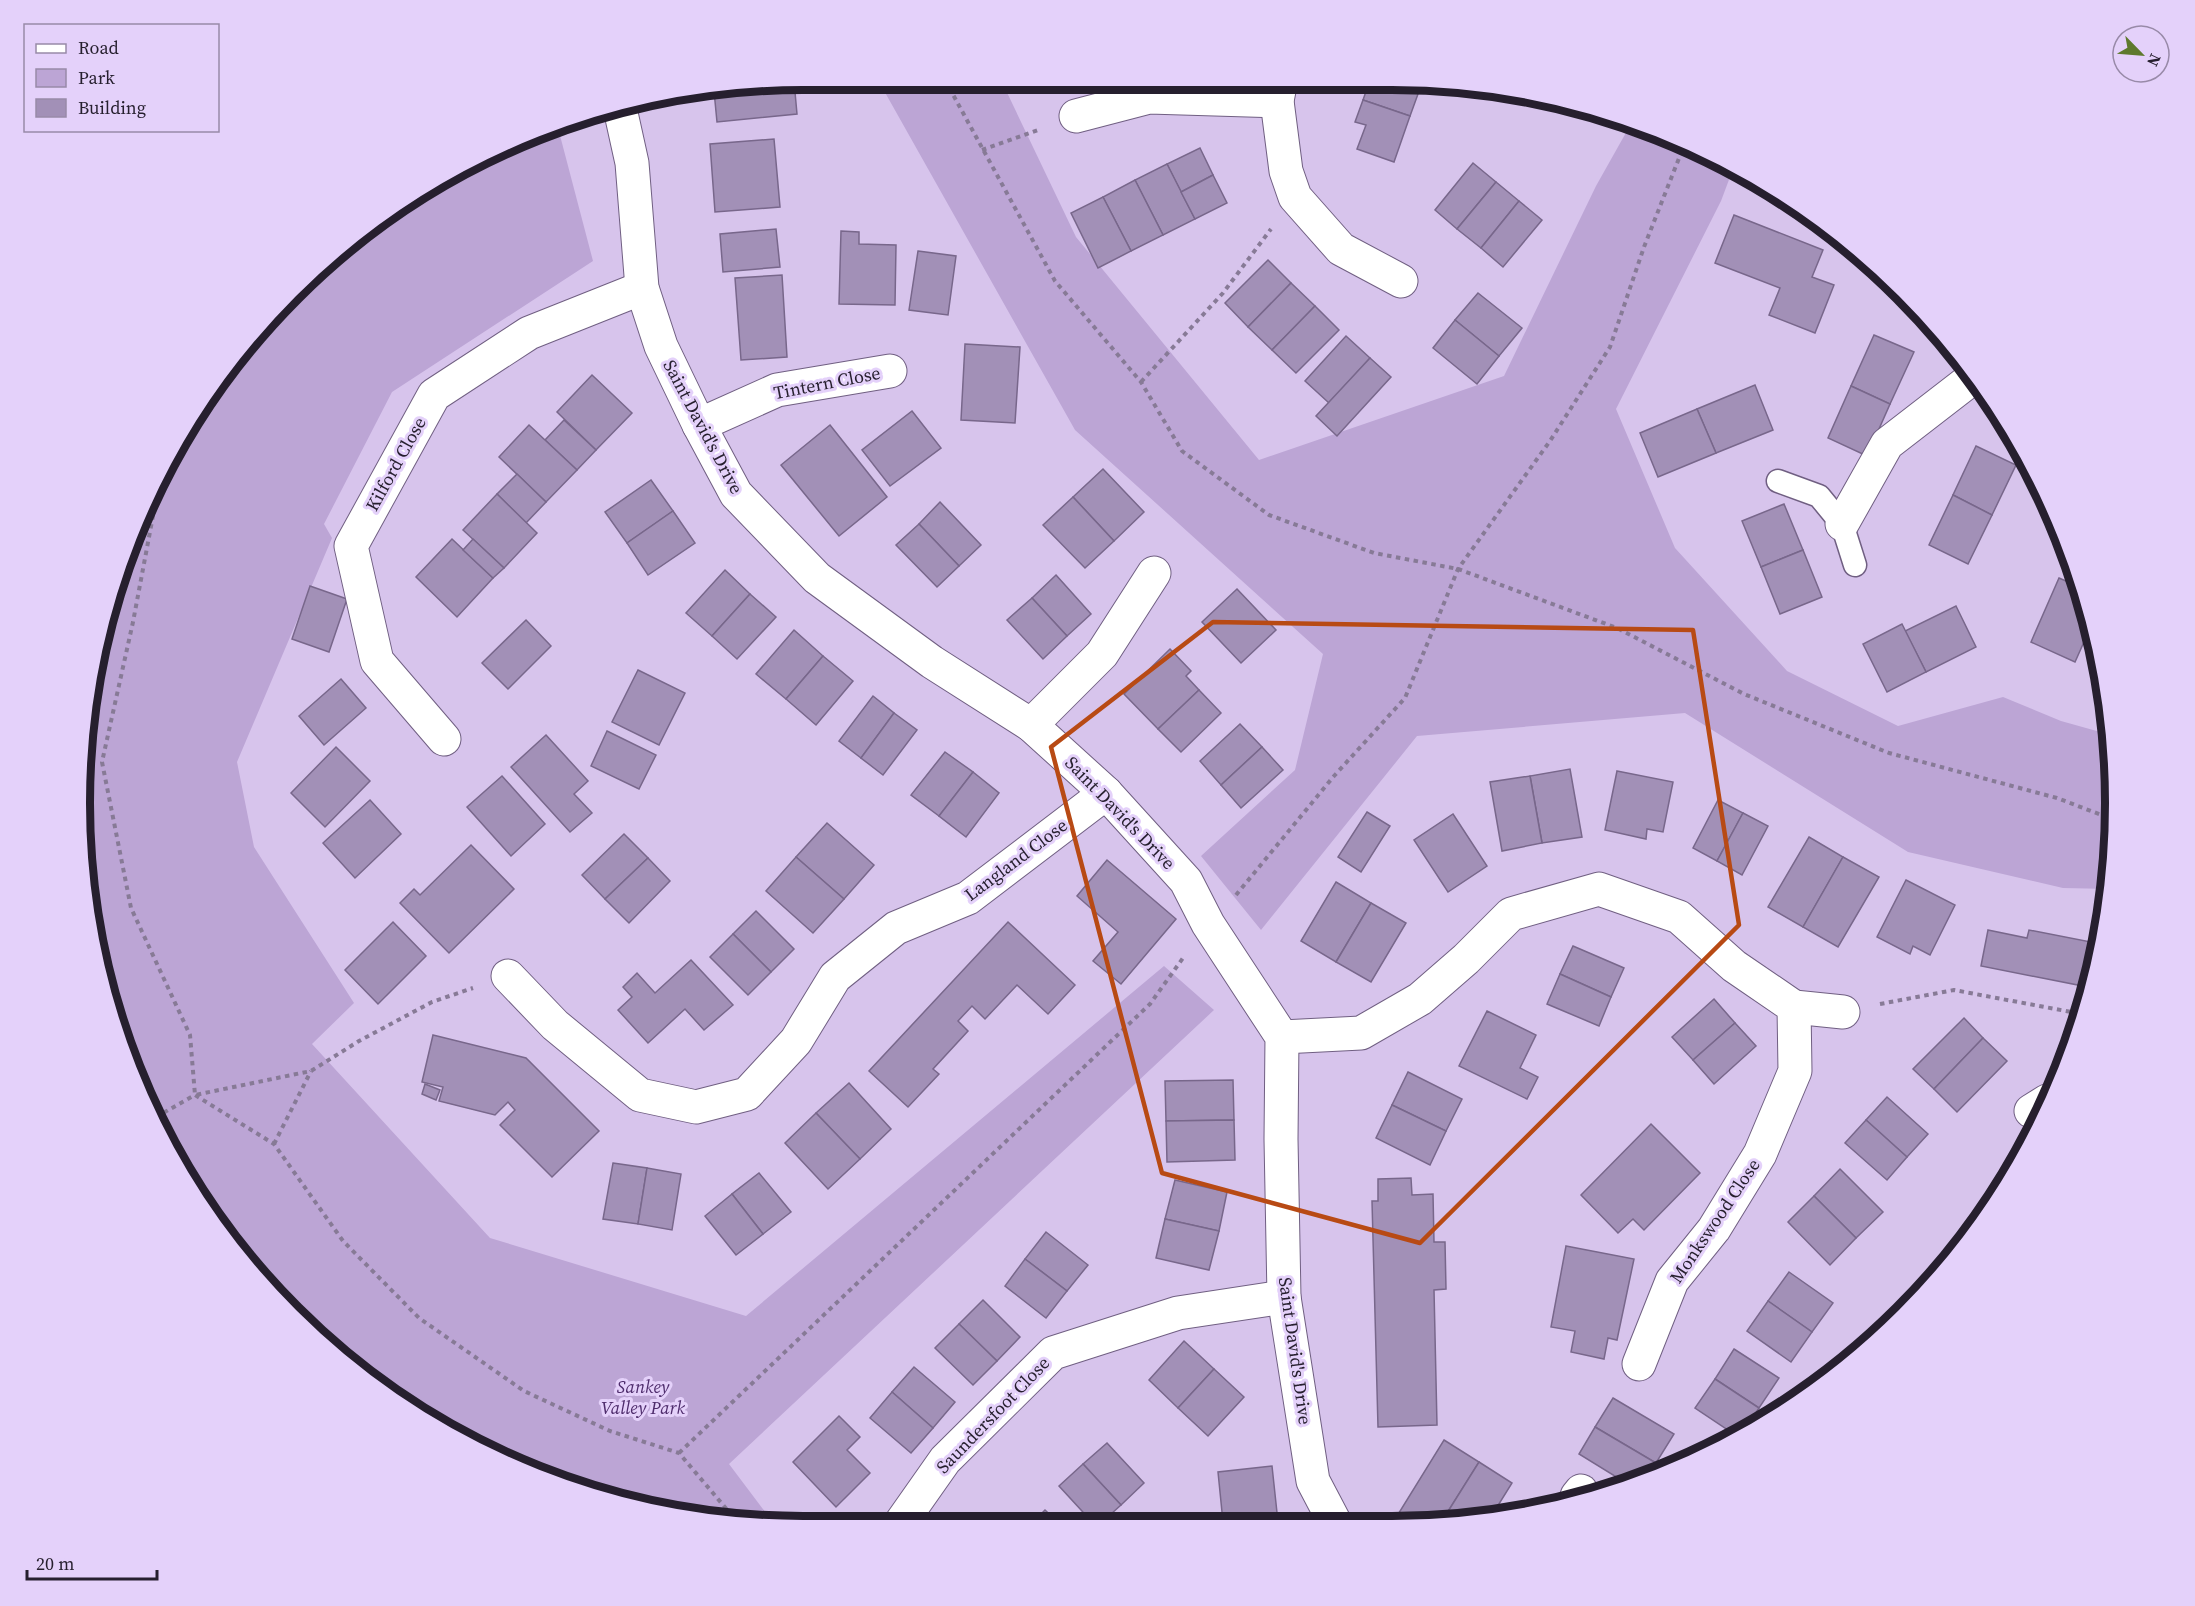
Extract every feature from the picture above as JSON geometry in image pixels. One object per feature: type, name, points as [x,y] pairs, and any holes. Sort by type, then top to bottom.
[{"type":"street","points":[[1076,116],[1149,97],[1279,90],[1286,171],[1294,197],[1341,249],[1401,281]]},
{"type":"street","name":"Saint David's Drive","points":[[621,113],[632,163],[642,288],[661,346],[699,425],[736,494],[817,578],[932,662],[1031,725],[1106,793],[1186,881],[1208,924],[1282,1037],[1284,1297],[1313,1481],[1331,1516]]},
{"type":"street","name":"Kilford Close","points":[[444,739],[377,661],[351,546],[434,395],[529,333],[642,288]]},
{"type":"street","name":"Tintern Close","points":[[699,425],[777,390],[890,371]]},
{"type":"street","points":[[1842,524],[1887,444],[1967,382]]},
{"type":"street","points":[[1031,725],[1102,654],[1154,573]]},
{"type":"street","name":"Langland Close","points":[[508,976],[555,1025],[640,1095],[696,1107],[747,1094],[796,1041],[834,977],[896,928],[968,898],[1106,793]]},
{"type":"street","points":[[1282,1037],[1361,1033],[1420,999],[1466,959],[1511,914],[1599,889],[1678,917],[1734,966],[1794,1007],[1843,1012]]},
{"type":"street","name":"Monkswood Close","points":[[1639,1364],[1672,1281],[1714,1229],[1760,1154],[1795,1071],[1794,1007]]},
{"type":"street","name":"Saundersfoot Close","points":[[906,1516],[945,1460],[1053,1353],[1178,1313],[1284,1297]]},
{"type":"lane","points":[[1778,481],[1819,496],[1842,524],[1855,565]]},
{"type":"path","points":[[950,90],[1055,281],[1141,382],[1182,451],[1269,515],[1374,553],[1458,569],[1617,628],[1744,694],[1888,753],[2057,798],[2104,816]]},
{"type":"path","points":[[982,150],[1076,116]]},
{"type":"path","points":[[679,1453],[1150,1004],[1208,924],[1234,898],[1334,776],[1405,698],[1458,569],[1550,441],[1610,347],[1644,247],[1682,152]]},
{"type":"path","points":[[1141,382],[1224,293],[1294,197]]},
{"type":"path","points":[[151,514],[133,622],[102,762],[131,908],[190,1035],[195,1095]]},
{"type":"path","points":[[162,1114],[195,1095],[311,1071],[432,1002],[508,976]]},
{"type":"path","points":[[1843,1012],[1954,990],[2073,1012]]},
{"type":"path","points":[[274,1144],[311,1071]]},
{"type":"path","points":[[195,1095],[274,1144],[343,1241],[419,1318],[524,1391],[610,1431],[679,1453],[729,1512]]},
{"type":"highlighted area","points":[[1213,622],[1693,630],[1739,925],[1420,1243],[1162,1173],[1051,747]]},
{"type":"green space","points":[[884,90],[1006,90],[1076,237],[1259,460],[1504,376],[1596,186],[1627,130],[1665,144],[1730,176],[1721,201],[1616,409],[1675,548],[1787,671],[1898,726],[2003,697],[2061,721],[2101,732],[2105,803],[2100,889],[2063,888],[1908,852],[1685,713],[1417,736],[1261,930],[1201,856],[1295,770],[1323,654],[1075,430]]},
{"type":"green space","name":"Sankey Valley Park","points":[[559,133],[593,261],[392,392],[324,524],[332,538],[237,762],[254,847],[354,1003],[312,1044],[490,1238],[746,1316],[1164,966],[1214,1010],[729,1464],[767,1514],[710,1510],[618,1492],[530,1462],[446,1420],[407,1396],[333,1339],[267,1273],[237,1237],[186,1160],[144,1076],[128,1032],[114,988],[96,896],[90,803],[96,710],[104,664],[114,618],[144,530],[186,446],[237,369],[299,299],[333,267],[369,237],[446,186],[530,144]]},
{"type":"building","points":[[795,90],[797,114],[717,122],[714,96]]},
{"type":"building","points":[[1366,90],[1419,91],[1410,116],[1363,100]]},
{"type":"building","points":[[1363,100],[1410,116],[1394,162],[1357,149],[1366,125],[1355,122]]},
{"type":"building","points":[[774,139],[780,207],[715,212],[710,144]]},
{"type":"building","points":[[1200,148],[1213,175],[1181,192],[1167,164]]},
{"type":"building","points":[[1473,163],[1496,182],[1457,229],[1435,210]]},
{"type":"building","points":[[1167,164],[1195,219],[1163,235],[1135,180]]},
{"type":"building","points":[[1213,175],[1227,203],[1195,219],[1181,192]]},
{"type":"building","points":[[1135,180],[1163,235],[1131,251],[1103,197]]},
{"type":"building","points":[[1496,182],[1519,201],[1481,248],[1457,229]]},
{"type":"building","points":[[1103,197],[1131,251],[1098,268],[1071,213]]},
{"type":"building","points":[[1519,201],[1542,220],[1503,267],[1481,248]]},
{"type":"building","points":[[1734,215],[1823,250],[1812,277],[1834,285],[1815,333],[1769,315],[1780,288],[1715,263]]},
{"type":"building","points":[[776,229],[780,267],[723,272],[720,234]]},
{"type":"building","points":[[841,231],[859,232],[859,244],[896,245],[895,305],[839,304]]},
{"type":"building","points":[[918,251],[956,256],[948,315],[909,310]]},
{"type":"building","points":[[1268,260],[1291,283],[1248,327],[1225,303]]},
{"type":"building","points":[[782,275],[787,357],[741,360],[735,278]]},
{"type":"building","points":[[1291,283],[1315,306],[1272,350],[1248,327]]},
{"type":"building","points":[[1478,293],[1522,328],[1499,356],[1455,320]]},
{"type":"building","points":[[1315,306],[1339,330],[1296,373],[1272,350]]},
{"type":"building","points":[[1455,320],[1499,356],[1477,384],[1433,348]]},
{"type":"building","points":[[1874,335],[1914,352],[1890,404],[1851,386]]},
{"type":"building","points":[[1346,336],[1370,358],[1329,403],[1305,381]]},
{"type":"building","points":[[965,344],[1020,347],[1015,423],[961,420]]},
{"type":"building","points":[[1370,358],[1391,377],[1337,436],[1316,416]]},
{"type":"building","points":[[592,375],[632,413],[596,450],[557,412]]},
{"type":"building","points":[[1755,385],[1773,430],[1716,453],[1697,409]]},
{"type":"building","points":[[1851,386],[1890,404],[1867,456],[1828,438]]},
{"type":"building","points":[[1697,409],[1716,453],[1658,477],[1640,433]]},
{"type":"building","points":[[912,411],[941,448],[890,486],[862,450]]},
{"type":"building","points":[[564,420],[596,450],[577,470],[545,440]]},
{"type":"building","points":[[529,425],[577,470],[546,502],[499,457]]},
{"type":"building","points":[[830,425],[887,497],[839,536],[781,465]]},
{"type":"building","points":[[1976,446],[2016,465],[1992,515],[1953,495]]},
{"type":"building","points":[[1103,469],[1144,512],[1114,541],[1073,497]]},
{"type":"building","points":[[517,474],[546,502],[526,523],[497,494]]},
{"type":"building","points":[[651,480],[673,511],[627,543],[605,512]]},
{"type":"building","points":[[497,494],[537,533],[504,568],[463,530]]},
{"type":"building","points":[[1953,495],[1992,515],[1968,564],[1929,545]]},
{"type":"building","points":[[1073,497],[1114,541],[1085,568],[1043,525]]},
{"type":"building","points":[[940,502],[981,545],[959,566],[919,524]]},
{"type":"building","points":[[1784,504],[1803,550],[1761,567],[1742,521]]},
{"type":"building","points":[[673,511],[695,543],[648,575],[627,543]]},
{"type":"building","points":[[919,524],[959,566],[937,587],[896,545]]},
{"type":"building","points":[[452,539],[493,578],[457,617],[416,577]]},
{"type":"building","points":[[473,539],[504,568],[493,578],[463,550]]},
{"type":"building","points":[[1803,550],[1822,597],[1780,614],[1761,567]]},
{"type":"building","points":[[725,570],[750,594],[712,636],[686,613]]},
{"type":"building","points":[[1056,575],[1091,614],[1067,636],[1032,598]]},
{"type":"building","points":[[2059,578],[2070,583],[2085,639],[2075,662],[2031,642]]},
{"type":"building","points":[[310,586],[347,599],[329,652],[292,639]]},
{"type":"building","points":[[1237,589],[1276,630],[1241,663],[1202,622]]},
{"type":"building","points":[[750,594],[776,617],[737,659],[712,636]]},
{"type":"building","points":[[1032,598],[1067,636],[1043,659],[1007,620]]},
{"type":"building","points":[[1956,606],[1976,647],[1926,672],[1905,631]]},
{"type":"building","points":[[526,620],[551,646],[508,689],[482,663]]},
{"type":"building","points":[[1902,624],[1926,672],[1887,692],[1863,644]]},
{"type":"building","points":[[794,630],[823,656],[786,699],[756,674]]},
{"type":"building","points":[[1170,649],[1191,671],[1186,676],[1199,690],[1158,729],[1124,694]]},
{"type":"building","points":[[823,656],[853,681],[816,725],[786,699]]},
{"type":"building","points":[[638,670],[685,693],[659,745],[612,722]]},
{"type":"building","points":[[341,679],[366,708],[324,745],[299,716]]},
{"type":"building","points":[[1199,690],[1221,713],[1181,752],[1158,729]]},
{"type":"building","points":[[873,696],[894,713],[861,758],[839,741]]},
{"type":"building","points":[[894,713],[917,730],[883,775],[861,758]]},
{"type":"building","points":[[1240,724],[1262,747],[1221,785],[1200,761]]},
{"type":"building","points":[[607,731],[656,755],[639,789],[591,766]]},
{"type":"building","points":[[546,735],[588,781],[574,794],[592,813],[570,832],[511,767]]},
{"type":"building","points":[[336,747],[370,781],[325,827],[291,793]]},
{"type":"building","points":[[1262,747],[1283,770],[1241,808],[1221,785]]},
{"type":"building","points":[[945,752],[973,772],[939,816],[911,795]]},
{"type":"building","points":[[1570,769],[1582,837],[1542,843],[1530,776]]},
{"type":"building","points":[[1617,771],[1673,782],[1663,832],[1647,829],[1646,839],[1605,830]]},
{"type":"building","points":[[973,772],[999,793],[966,837],[939,816]]},
{"type":"building","points":[[502,776],[545,824],[511,856],[467,807]]},
{"type":"building","points":[[1530,776],[1542,843],[1502,851],[1490,782]]},
{"type":"building","points":[[370,800],[401,834],[355,878],[323,843]]},
{"type":"building","points":[[1718,800],[1743,813],[1717,861],[1693,848]]},
{"type":"building","points":[[1367,812],[1390,826],[1361,872],[1338,857]]},
{"type":"building","points":[[1743,813],[1768,826],[1742,875],[1717,861]]},
{"type":"building","points":[[1453,814],[1487,866],[1448,892],[1414,840]]},
{"type":"building","points":[[827,823],[874,865],[844,899],[796,857]]},
{"type":"building","points":[[624,834],[648,858],[605,899],[582,875]]},
{"type":"building","points":[[1809,837],[1843,857],[1803,927],[1768,907]]},
{"type":"building","points":[[471,845],[514,889],[449,953],[400,903],[414,889],[420,895]]},
{"type":"building","points":[[796,857],[844,899],[813,933],[766,891]]},
{"type":"building","points":[[1843,857],[1879,877],[1838,947],[1803,927]]},
{"type":"building","points":[[648,858],[670,881],[629,923],[605,899]]},
{"type":"building","points":[[1107,860],[1176,919],[1121,984],[1093,961],[1118,932],[1077,896]]},
{"type":"building","points":[[1906,880],[1955,905],[1930,955],[1913,946],[1910,954],[1877,937]]},
{"type":"building","points":[[1336,882],[1371,903],[1336,962],[1301,941]]},
{"type":"building","points":[[1371,903],[1406,923],[1371,982],[1336,962]]},
{"type":"building","points":[[756,911],[794,949],[771,972],[733,934]]},
{"type":"building","points":[[393,922],[426,956],[378,1004],[345,970]]},
{"type":"building","points":[[1008,922],[1075,985],[1048,1014],[1017,985],[985,1019],[972,1006],[958,1021],[968,1031],[933,1069],[939,1074],[908,1107],[869,1071]]},
{"type":"building","points":[[1988,930],[2027,938],[2029,930],[2091,942],[2081,986],[1981,966]]},
{"type":"building","points":[[733,934],[771,972],[748,995],[710,957]]},
{"type":"building","points":[[1573,946],[1624,968],[1611,997],[1560,974]]},
{"type":"building","points":[[691,960],[733,1005],[704,1030],[685,1009],[648,1043],[618,1010],[632,997],[623,987],[637,973],[655,993]]},
{"type":"building","points":[[1560,974],[1611,997],[1599,1026],[1547,1004]]},
{"type":"building","points":[[1714,999],[1735,1023],[1693,1060],[1672,1037]]},
{"type":"building","points":[[1487,1011],[1536,1035],[1520,1068],[1538,1077],[1527,1099],[1459,1066]]},
{"type":"building","points":[[1964,1018],[1983,1038],[1934,1089],[1913,1069]]},
{"type":"building","points":[[1735,1023],[1756,1046],[1714,1084],[1693,1060]]},
{"type":"building","points":[[433,1035],[526,1058],[599,1131],[552,1177],[500,1125],[515,1110],[508,1102],[495,1115],[439,1101],[443,1087],[422,1082]]},
{"type":"building","points":[[1983,1038],[2007,1061],[1957,1112],[1934,1089]]},
{"type":"building","points":[[1408,1072],[1462,1099],[1446,1131],[1392,1105]]},
{"type":"building","points":[[1233,1080],[1234,1120],[1166,1121],[1165,1081]]},
{"type":"building","points":[[849,1083],[891,1129],[860,1159],[816,1113]]},
{"type":"building","points":[[425,1084],[440,1090],[436,1100],[422,1094]]},
{"type":"building","points":[[1887,1097],[1928,1134],[1907,1157],[1866,1120]]},
{"type":"building","points":[[1392,1105],[1446,1131],[1430,1165],[1376,1138]]},
{"type":"building","points":[[816,1113],[860,1159],[828,1189],[785,1143]]},
{"type":"building","points":[[1234,1120],[1235,1160],[1167,1162],[1166,1121]]},
{"type":"building","points":[[1866,1120],[1907,1157],[1887,1180],[1845,1143]]},
{"type":"building","points":[[1651,1124],[1700,1173],[1644,1230],[1633,1219],[1618,1233],[1581,1195]]},
{"type":"building","points":[[613,1163],[647,1168],[638,1224],[603,1219]]},
{"type":"building","points":[[647,1168],[681,1174],[672,1230],[638,1224]]},
{"type":"building","points":[[1840,1169],[1883,1212],[1856,1238],[1814,1196]]},
{"type":"building","points":[[759,1173],[791,1212],[763,1234],[732,1194]]},
{"type":"building","points":[[1411,1178],[1412,1195],[1433,1194],[1434,1242],[1445,1242],[1446,1289],[1434,1290],[1437,1425],[1378,1427],[1372,1201],[1378,1201],[1378,1179]]},
{"type":"building","points":[[1175,1180],[1227,1192],[1219,1231],[1165,1219]]},
{"type":"building","points":[[732,1194],[763,1234],[736,1255],[705,1216]]},
{"type":"building","points":[[1814,1196],[1856,1238],[1830,1265],[1788,1222]]},
{"type":"building","points":[[1165,1219],[1219,1231],[1209,1270],[1156,1258]]},
{"type":"building","points":[[1046,1232],[1088,1265],[1067,1291],[1025,1259]]},
{"type":"building","points":[[1566,1246],[1634,1259],[1617,1340],[1608,1338],[1604,1359],[1571,1352],[1575,1331],[1551,1327]]},
{"type":"building","points":[[1025,1259],[1067,1291],[1046,1318],[1005,1286]]},
{"type":"building","points":[[1789,1272],[1833,1303],[1812,1332],[1768,1301]]},
{"type":"building","points":[[983,1300],[1020,1337],[997,1361],[959,1324]]},
{"type":"building","points":[[1768,1301],[1812,1332],[1791,1362],[1747,1331]]},
{"type":"building","points":[[959,1324],[997,1361],[973,1385],[935,1348]]},
{"type":"building","points":[[1184,1341],[1214,1369],[1178,1408],[1149,1380]]},
{"type":"building","points":[[1734,1349],[1779,1378],[1759,1408],[1715,1379]]},
{"type":"building","points":[[914,1367],[955,1402],[933,1428],[892,1392]]},
{"type":"building","points":[[1214,1369],[1244,1397],[1208,1436],[1178,1408]]},
{"type":"building","points":[[1715,1379],[1759,1408],[1753,1417],[1729,1430],[1695,1408]]},
{"type":"building","points":[[892,1392],[933,1428],[911,1453],[870,1418]]},
{"type":"building","points":[[1613,1398],[1674,1434],[1656,1463],[1595,1427]]},
{"type":"building","points":[[839,1416],[860,1437],[847,1450],[870,1473],[836,1507],[793,1462]]},
{"type":"building","points":[[1595,1427],[1656,1463],[1654,1466],[1619,1479],[1579,1454]]},
{"type":"building","points":[[1444,1440],[1479,1462],[1447,1513],[1397,1516]]},
{"type":"building","points":[[1107,1443],[1144,1483],[1121,1505],[1083,1464]]},
{"type":"building","points":[[1479,1462],[1512,1483],[1496,1508],[1447,1513]]},
{"type":"building","points":[[1083,1464],[1121,1505],[1109,1516],[1087,1516],[1059,1486]]},
{"type":"building","points":[[1272,1466],[1277,1516],[1222,1516],[1218,1472]]},
{"type":"building","points":[[1045,1510],[1051,1516],[1039,1516]]}]
